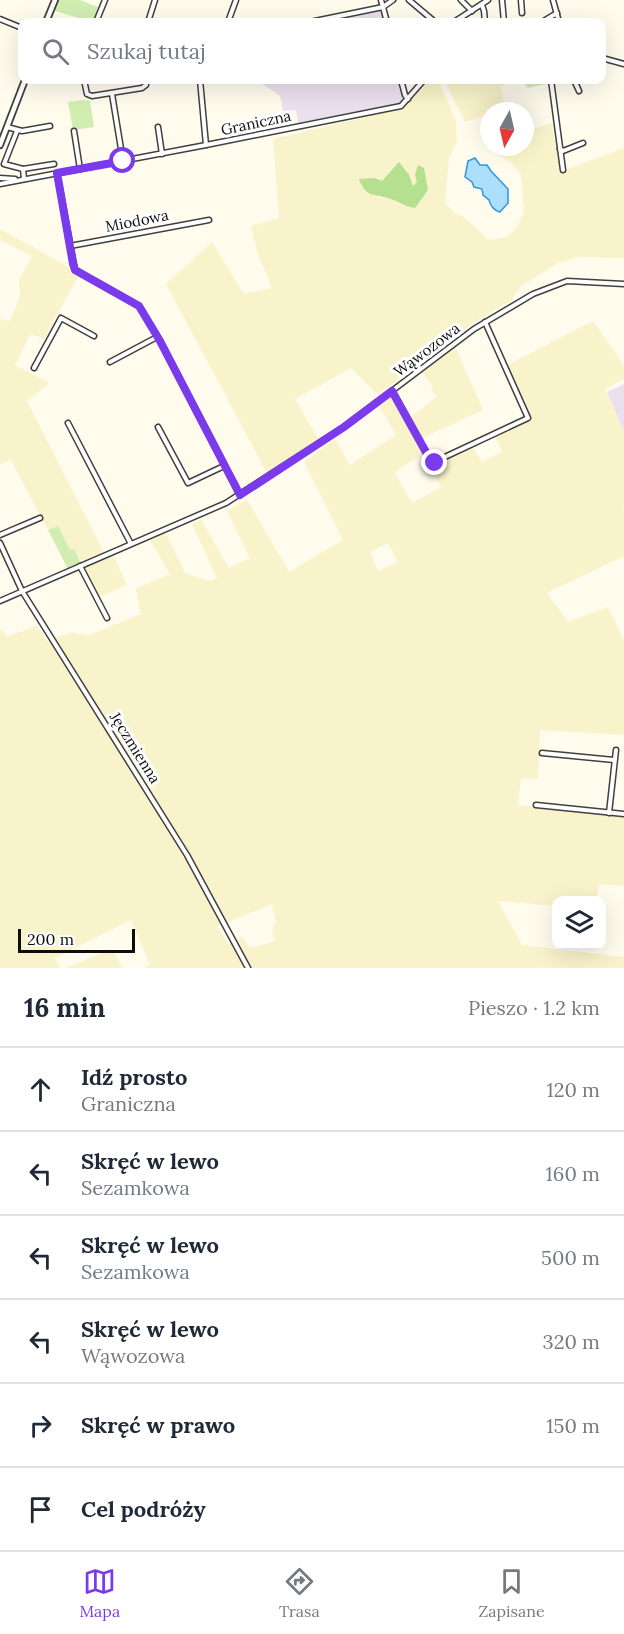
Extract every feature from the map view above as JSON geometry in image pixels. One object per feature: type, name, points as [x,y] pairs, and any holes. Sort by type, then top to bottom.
[{"type":"street","points":[[48,18],[55,0]]},
{"type":"street","points":[[98,18],[105,0]]},
{"type":"street","points":[[149,18],[154,0]]},
{"type":"street","points":[[229,18],[236,0]]},
{"type":"street","points":[[381,0],[386,18]]},
{"type":"street","points":[[329,18],[383,7],[393,0]]},
{"type":"street","points":[[409,0],[430,18]]},
{"type":"street","points":[[461,0],[472,11]]},
{"type":"street","points":[[461,18],[489,0]]},
{"type":"street","points":[[502,0],[504,18]]},
{"type":"street","points":[[521,0],[522,13]]},
{"type":"street","points":[[554,0],[558,18]]},
{"type":"street","points":[[482,4],[485,18]]},
{"type":"street","points":[[549,18],[557,13]]},
{"type":"street","points":[[0,19],[18,26]]},
{"type":"street","points":[[606,59],[624,64]]},
{"type":"street","points":[[0,145],[23,84]]},
{"type":"street","points":[[85,84],[87,94],[90,96],[142,88],[146,84]]},
{"type":"street","points":[[200,84],[206,145]]},
{"type":"street","points":[[402,84],[408,99]]},
{"type":"street","name":"Graniczna","points":[[0,183],[162,154],[400,106],[421,84]]},
{"type":"street","points":[[551,84],[562,170]]},
{"type":"street","points":[[576,84],[579,91]]},
{"type":"street","points":[[112,94],[123,161]]},
{"type":"street","points":[[7,127],[17,131],[50,126]]},
{"type":"street","points":[[158,127],[162,154]]},
{"type":"street","points":[[17,131],[4,164],[23,169],[54,164]]},
{"type":"street","points":[[74,131],[80,169]]},
{"type":"street","points":[[559,149],[563,151],[583,143]]},
{"type":"street","points":[[23,169],[23,179]]},
{"type":"street","points":[[57,173],[75,270],[139,306],[158,337],[240,495]]},
{"type":"street","name":"Graniczna","points":[[0,178],[23,179]]},
{"type":"street","name":"Miodowa","points":[[70,246],[209,220]]},
{"type":"street","name":"Wąwozowa","points":[[0,601],[240,495],[344,427],[485,322],[533,294],[567,280],[624,284]]},
{"type":"street","points":[[34,368],[61,318],[94,336]]},
{"type":"street","points":[[392,391],[432,463],[528,418],[485,322]]},
{"type":"street","points":[[110,362],[158,337]]},
{"type":"street","points":[[68,423],[131,543]]},
{"type":"street","points":[[158,427],[188,483],[224,466]]},
{"type":"street","points":[[0,535],[40,518]]},
{"type":"street","name":"Jęczmienna","points":[[0,543],[21,591],[187,855],[248,968]]},
{"type":"street","points":[[80,566],[107,618]]},
{"type":"street","points":[[609,813],[616,750]]},
{"type":"street","points":[[542,753],[614,760]]},
{"type":"street","points":[[536,805],[624,814]]},
{"type":"shaded area","points":[[381,11],[384,18],[348,18]]},
{"type":"shaded area","points":[[261,84],[400,84],[404,100],[298,123],[296,110],[283,111],[280,96]]},
{"type":"shaded area","points":[[426,84],[440,84],[456,121],[457,141],[449,159],[445,203],[454,213],[461,215],[489,240],[508,237],[517,227],[524,211],[521,175],[511,162],[500,156],[534,156],[534,128],[552,123],[560,172],[624,148],[624,258],[579,257],[559,262],[519,288],[512,300],[476,321],[378,395],[351,368],[295,399],[318,439],[267,473],[166,284],[212,242],[244,294],[272,288],[257,252],[251,226],[279,218],[273,139],[404,108]],"holes":[[[396,167],[409,175],[413,186],[417,182],[405,207],[390,198],[377,197],[382,181]]]},
{"type":"shaded area","points":[[446,84],[501,84],[504,102],[480,102],[480,117],[465,122]]},
{"type":"shaded area","points":[[0,229],[70,268],[79,276],[45,339],[30,334],[15,365],[49,383],[27,401],[104,553],[80,564],[75,549],[70,551],[58,526],[48,530],[11,460],[0,464],[0,319],[10,321],[20,296],[19,280],[32,256],[0,240]]},
{"type":"shaded area","points":[[593,321],[624,365],[624,379],[605,389],[624,432],[624,507],[622,509],[624,511],[624,556],[547,593],[568,622],[608,607],[624,640],[624,735],[540,730],[538,779],[521,778],[518,805],[624,816],[624,886],[599,884],[598,896],[552,896],[552,906],[498,901],[522,945],[624,957],[624,968],[144,968],[150,965],[131,920],[55,958],[60,968],[0,968],[0,629],[8,637],[37,625],[47,641],[73,632],[87,636],[141,614],[136,589],[170,574],[150,540],[166,533],[185,573],[210,581],[217,578],[192,524],[201,520],[229,568],[250,558],[227,511],[247,500],[289,572],[343,540],[304,462],[335,438],[350,465],[396,435],[378,404],[390,395],[424,454],[394,472],[412,503],[441,487],[431,466],[472,447],[482,462],[502,452],[495,436],[527,420],[506,366]],"holes":[[[388,543],[398,562],[378,571],[370,552]],[[272,904],[276,922],[272,929],[275,941],[250,948],[242,937],[228,944],[218,926]]]},
{"type":"shaded area","points":[[455,346],[483,410],[420,439],[409,418],[437,397],[422,372]]},
{"type":"shaded area","points":[[624,384],[624,432],[607,392]]},
{"type":"shaded area","points":[[113,555],[127,585],[99,597],[83,566]]},
{"type":"shaded area","points":[[112,949],[122,968],[66,968]]},
{"type":"green space","points":[[59,0],[80,0],[98,7],[94,18],[79,18],[55,11]]},
{"type":"green space","points":[[525,84],[545,84],[528,88]]},
{"type":"green space","points":[[90,101],[94,127],[73,130],[68,102]]},
{"type":"green space","points":[[399,162],[409,175],[413,186],[417,182],[415,175],[418,165],[424,168],[428,190],[415,208],[368,193],[359,179],[375,178],[382,181]]},
{"type":"green space","points":[[58,526],[70,550],[75,549],[80,564],[68,569],[48,530]]},
{"type":"water","points":[[475,158],[480,165],[487,165],[508,189],[508,203],[500,212],[496,211],[483,195],[482,189],[474,187],[472,182],[465,177],[468,161]]},
{"type":"route","points":[[123,161],[57,173],[75,270],[139,306],[160,341],[240,495],[344,427],[392,391],[432,463],[435,463]]}]
